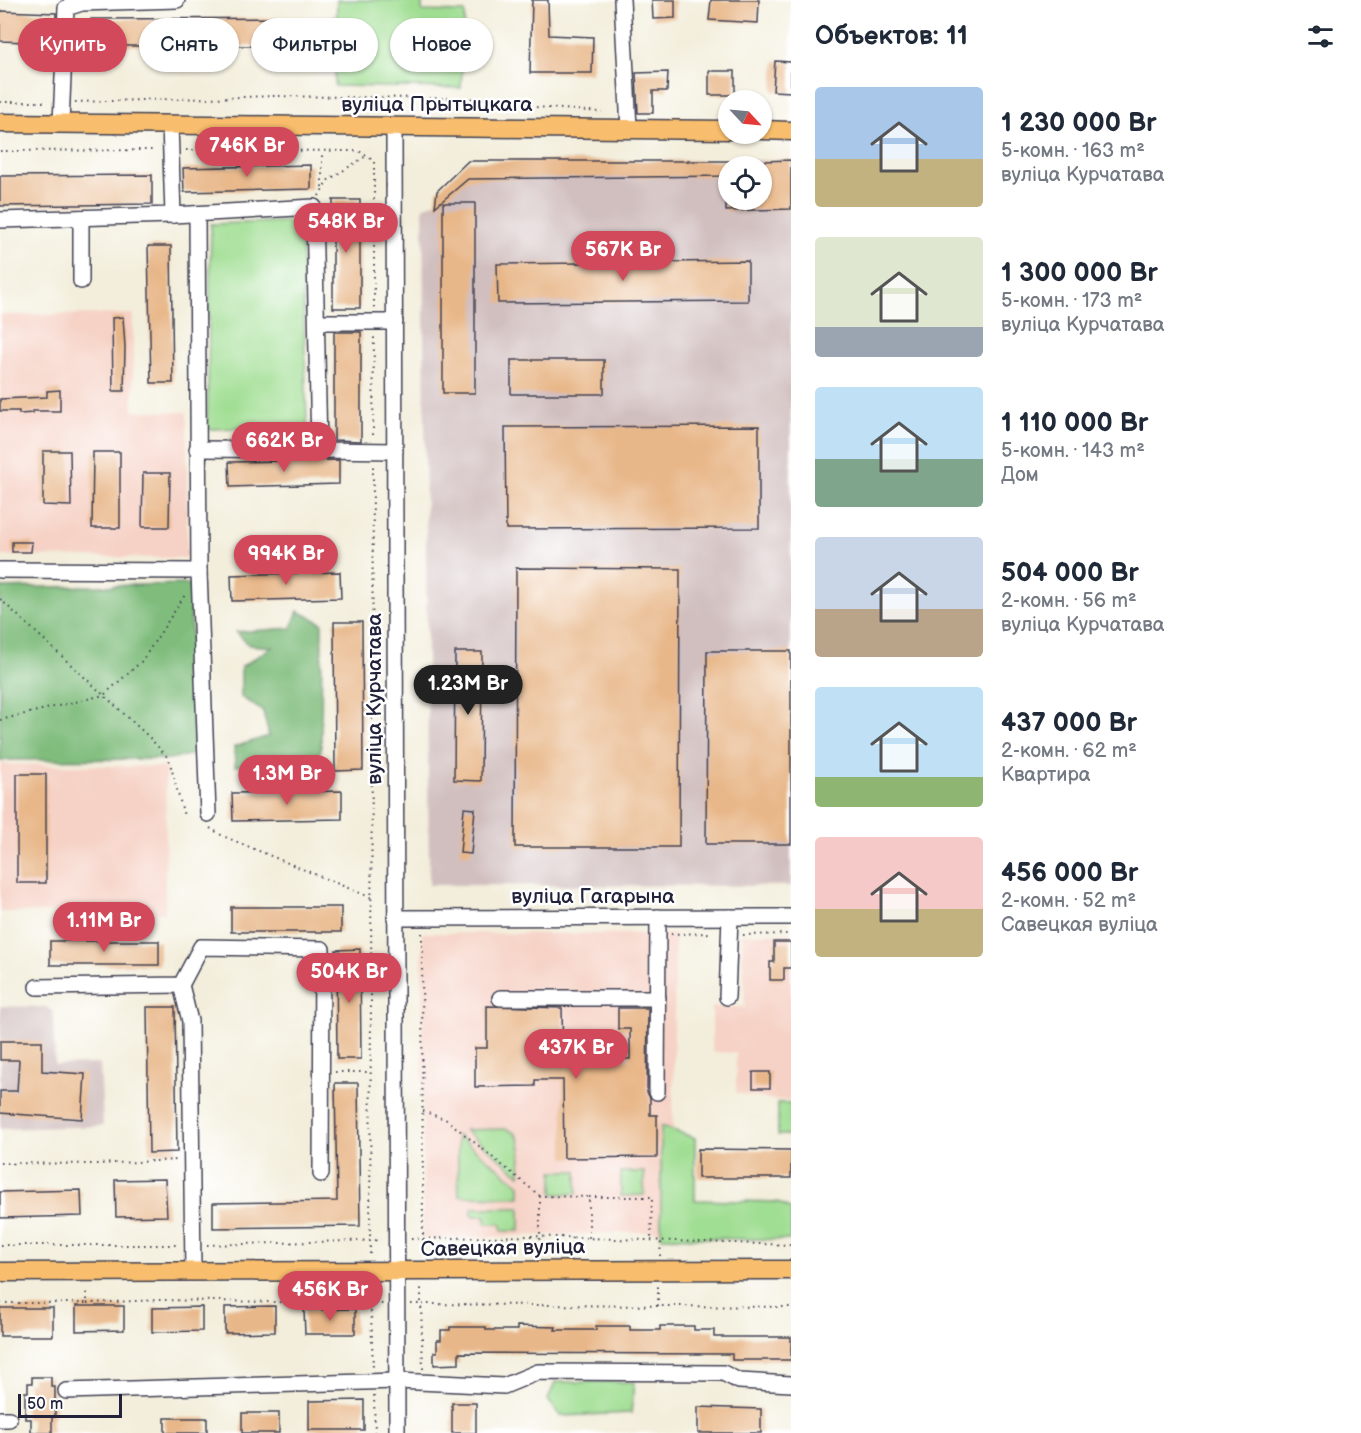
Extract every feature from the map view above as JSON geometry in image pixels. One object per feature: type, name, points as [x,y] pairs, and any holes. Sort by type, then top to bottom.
[{"type":"main road","name":"вуліца Прытыцкага","points":[[0,123],[718,130]]},
{"type":"main road","points":[[772,130],[791,131]]},
{"type":"main road","name":"Савецкая вуліца","points":[[0,1272],[791,1270]]},
{"type":"street","points":[[61,123],[62,4],[177,0]]},
{"type":"street","points":[[622,0],[629,128]]},
{"type":"street","points":[[170,124],[173,215]]},
{"type":"street","name":"вуліца Курчатава","points":[[394,126],[398,1433]]},
{"type":"street","points":[[0,220],[173,215],[314,207],[319,450]]},
{"type":"street","points":[[197,214],[199,571],[208,820]]},
{"type":"street","points":[[81,218],[81,281]]},
{"type":"street","points":[[317,322],[394,322]]},
{"type":"street","points":[[197,450],[394,451]]},
{"type":"street","points":[[0,570],[199,571]]},
{"type":"street","points":[[657,1092],[658,917]]},
{"type":"street","points":[[727,997],[730,917]]},
{"type":"street","name":"вуліца Гагарына","points":[[395,918],[791,917]]},
{"type":"street","points":[[193,1271],[190,1022],[181,985],[201,947],[322,949],[321,1174]]},
{"type":"street","points":[[37,987],[181,985]]},
{"type":"street","points":[[500,998],[658,998]]},
{"type":"street","points":[[66,1391],[397,1381],[504,1386],[538,1372],[723,1373],[739,1381],[791,1384]]},
{"type":"path","points":[[0,102],[275,96],[493,99]]},
{"type":"path","points":[[0,151],[359,151],[374,161],[370,1257]]},
{"type":"path","points":[[322,151],[322,190]]},
{"type":"path","points":[[314,207],[327,181],[366,156]]},
{"type":"path","points":[[360,233],[374,232]]},
{"type":"path","points":[[0,720],[104,695],[142,660],[176,612],[199,571]]},
{"type":"path","points":[[0,599],[149,737],[169,759],[184,816]]},
{"type":"path","points":[[208,820],[224,836],[372,898]]},
{"type":"path","points":[[422,918],[423,1239],[421,1304],[423,1382]]},
{"type":"path","points":[[322,1072],[372,1072]]},
{"type":"path","points":[[423,1111],[447,1120],[540,1196],[652,1197],[651,1240]]},
{"type":"path","points":[[0,1163],[96,1164],[184,1160]]},
{"type":"path","points":[[540,1196],[540,1247],[571,1247],[572,1237]]},
{"type":"path","points":[[588,1238],[589,1197]]},
{"type":"path","points":[[371,1240],[572,1237],[791,1245]]},
{"type":"path","points":[[88,1246],[88,1252]]},
{"type":"path","points":[[370,1287],[375,1433]]},
{"type":"path","points":[[87,1290],[87,1303]]},
{"type":"path","points":[[0,1303],[161,1300],[791,1307]]},
{"type":"shaded area","points":[[718,160],[718,210],[772,210],[772,160],[791,160],[791,886],[429,885],[423,207],[436,202],[468,161]]},
{"type":"shaded area","points":[[133,314],[133,411],[187,412],[187,558],[0,556],[0,315]]},
{"type":"shaded area","points":[[0,764],[166,767],[165,913],[0,912]]},
{"type":"shaded area","points":[[422,933],[675,934],[672,1231],[423,1239]]},
{"type":"shaded area","points":[[742,934],[791,934],[791,1100],[774,1100],[736,1093],[736,1053],[712,1052],[712,1007],[745,1007]]},
{"type":"shaded area","points":[[0,1006],[46,1007],[53,1012],[55,1065],[100,1064],[103,1126],[0,1129]]},
{"type":"green space","points":[[337,0],[422,0],[422,11],[465,12],[465,18],[390,18],[390,72],[462,72],[461,88],[335,86],[335,72],[378,72],[378,18],[337,18]]},
{"type":"green space","points":[[301,221],[307,427],[207,429],[211,224]]},
{"type":"green space","points":[[190,584],[194,754],[169,759],[0,760],[0,588]]},
{"type":"green space","points":[[298,611],[322,623],[321,750],[310,765],[235,766],[234,747],[269,736],[263,711],[241,697],[241,667],[272,647],[249,645],[236,632],[291,628]]},
{"type":"green space","points":[[778,1103],[791,1103],[791,1135],[778,1135]]},
{"type":"green space","points":[[661,1126],[695,1138],[695,1200],[777,1202],[791,1209],[791,1240],[661,1237]]},
{"type":"green space","points":[[505,1129],[517,1135],[521,1147],[520,1175],[465,1130]]},
{"type":"green space","points":[[457,1135],[520,1185],[520,1197],[459,1196]]},
{"type":"green space","points":[[553,1171],[577,1171],[577,1194],[553,1194]]},
{"type":"green space","points":[[621,1172],[644,1172],[644,1195],[621,1196]]},
{"type":"green space","points":[[472,1208],[520,1208],[520,1231],[502,1231],[501,1224],[486,1224],[486,1216],[472,1216]]},
{"type":"green space","points":[[555,1382],[634,1382],[631,1413],[561,1416],[548,1400]]},
{"type":"building","points":[[532,0],[548,0],[549,35],[593,37],[592,73],[530,73]]},
{"type":"building","points":[[652,0],[675,0],[675,18],[653,19]]},
{"type":"building","points":[[711,0],[759,0],[758,23],[709,20]]},
{"type":"building","points":[[0,11],[56,13],[56,18],[18,18],[18,42],[0,41]]},
{"type":"building","points":[[239,18],[251,18],[251,46],[239,46]]},
{"type":"building","points":[[127,19],[139,19],[139,46],[127,46]]},
{"type":"building","points":[[775,61],[791,62],[791,92],[773,91]]},
{"type":"building","points":[[709,71],[735,71],[735,90],[718,90],[718,95],[709,95]]},
{"type":"building","points":[[668,72],[667,91],[653,91],[653,113],[638,113],[636,73]]},
{"type":"building","points":[[791,160],[791,209],[772,210],[772,161]]},
{"type":"building","points":[[468,161],[718,161],[718,176],[468,179],[435,207],[437,191]]},
{"type":"building","points":[[311,165],[311,189],[184,192],[183,168]]},
{"type":"building","points":[[152,175],[152,204],[0,206],[0,176]]},
{"type":"building","points":[[333,200],[360,200],[360,308],[333,308]]},
{"type":"building","points":[[443,203],[475,203],[475,393],[443,393]]},
{"type":"building","points":[[148,246],[171,246],[173,383],[151,383]]},
{"type":"building","points":[[748,261],[748,301],[498,303],[497,264]]},
{"type":"building","points":[[123,317],[124,391],[113,391],[112,318]]},
{"type":"building","points":[[334,332],[361,332],[361,441],[334,440]]},
{"type":"building","points":[[511,360],[604,360],[604,394],[511,394]]},
{"type":"building","points":[[60,390],[60,411],[32,411],[33,413],[19,414],[19,411],[0,411],[0,399],[47,397],[47,391]]},
{"type":"building","points":[[759,426],[759,528],[506,529],[505,427]]},
{"type":"building","points":[[43,451],[70,451],[71,506],[43,505]]},
{"type":"building","points":[[93,452],[120,452],[120,528],[92,528]]},
{"type":"building","points":[[339,460],[339,484],[230,487],[229,462]]},
{"type":"building","points":[[143,473],[170,473],[169,527],[142,527]]},
{"type":"building","points":[[12,542],[32,542],[31,552],[12,552]]},
{"type":"building","points":[[516,568],[680,569],[679,847],[515,847]]},
{"type":"building","points":[[340,572],[341,598],[232,601],[231,575]]},
{"type":"building","points":[[334,622],[362,622],[363,770],[335,771]]},
{"type":"building","points":[[707,651],[791,651],[791,844],[706,844]]},
{"type":"building","points":[[455,652],[482,652],[481,781],[454,780]]},
{"type":"building","points":[[17,774],[46,774],[46,883],[17,883]]},
{"type":"building","points":[[342,791],[342,819],[233,821],[232,793]]},
{"type":"building","points":[[464,808],[475,809],[471,854],[460,853]]},
{"type":"building","points":[[231,907],[341,907],[341,932],[231,932]]},
{"type":"building","points":[[50,941],[159,941],[159,965],[50,965]]},
{"type":"building","points":[[774,942],[791,942],[791,968],[784,968],[784,980],[770,980],[770,962],[774,962]]},
{"type":"building","points":[[360,949],[361,1059],[337,1059],[336,950]]},
{"type":"building","points":[[487,1006],[562,1008],[563,1059],[630,1059],[630,1029],[618,1029],[618,1008],[648,1008],[647,1092],[650,1098],[650,1115],[657,1115],[657,1157],[564,1158],[563,1080],[535,1080],[535,1086],[475,1087],[475,1048],[487,1048]]},
{"type":"building","points":[[147,1007],[175,1007],[177,1152],[149,1153]]},
{"type":"building","points":[[0,1041],[42,1041],[42,1071],[85,1074],[82,1119],[0,1113],[0,1091],[17,1091],[19,1060],[0,1060]]},
{"type":"building","points":[[753,1072],[770,1072],[770,1088],[753,1088]]},
{"type":"building","points":[[335,1083],[358,1083],[360,1226],[213,1228],[213,1203],[337,1201]]},
{"type":"building","points":[[698,1149],[791,1150],[791,1178],[698,1178]]},
{"type":"building","points":[[165,1179],[167,1216],[116,1217],[115,1180]]},
{"type":"building","points":[[81,1190],[82,1216],[0,1218],[0,1192]]},
{"type":"building","points":[[76,1306],[124,1306],[124,1330],[76,1331]]},
{"type":"building","points":[[275,1306],[275,1332],[225,1333],[225,1307]]},
{"type":"building","points":[[202,1307],[202,1331],[152,1332],[152,1308]]},
{"type":"building","points":[[0,1308],[53,1308],[53,1336],[0,1336]]},
{"type":"building","points":[[355,1309],[355,1334],[305,1334],[304,1310]]},
{"type":"building","points":[[517,1326],[556,1327],[555,1330],[596,1330],[596,1326],[630,1326],[630,1330],[660,1330],[660,1326],[694,1326],[694,1330],[714,1330],[714,1337],[791,1337],[791,1360],[732,1360],[732,1354],[459,1353],[459,1364],[434,1365],[434,1352],[437,1352],[437,1340],[441,1340],[441,1330],[450,1330],[450,1327],[486,1327],[486,1330],[517,1330]]},
{"type":"building","points":[[32,1377],[51,1377],[51,1387],[55,1387],[55,1417],[52,1417],[52,1433],[31,1433],[31,1419],[25,1419],[25,1392],[28,1392],[28,1383],[32,1383]]},
{"type":"building","points":[[364,1400],[364,1430],[309,1430],[309,1401]]},
{"type":"building","points":[[452,1403],[476,1403],[476,1433],[452,1433]]},
{"type":"building","points":[[698,1407],[761,1409],[761,1433],[698,1433]]},
{"type":"building","points":[[242,1413],[279,1413],[279,1433],[242,1433]]},
{"type":"building","points":[[165,1418],[207,1418],[207,1433],[165,1433]]}]
